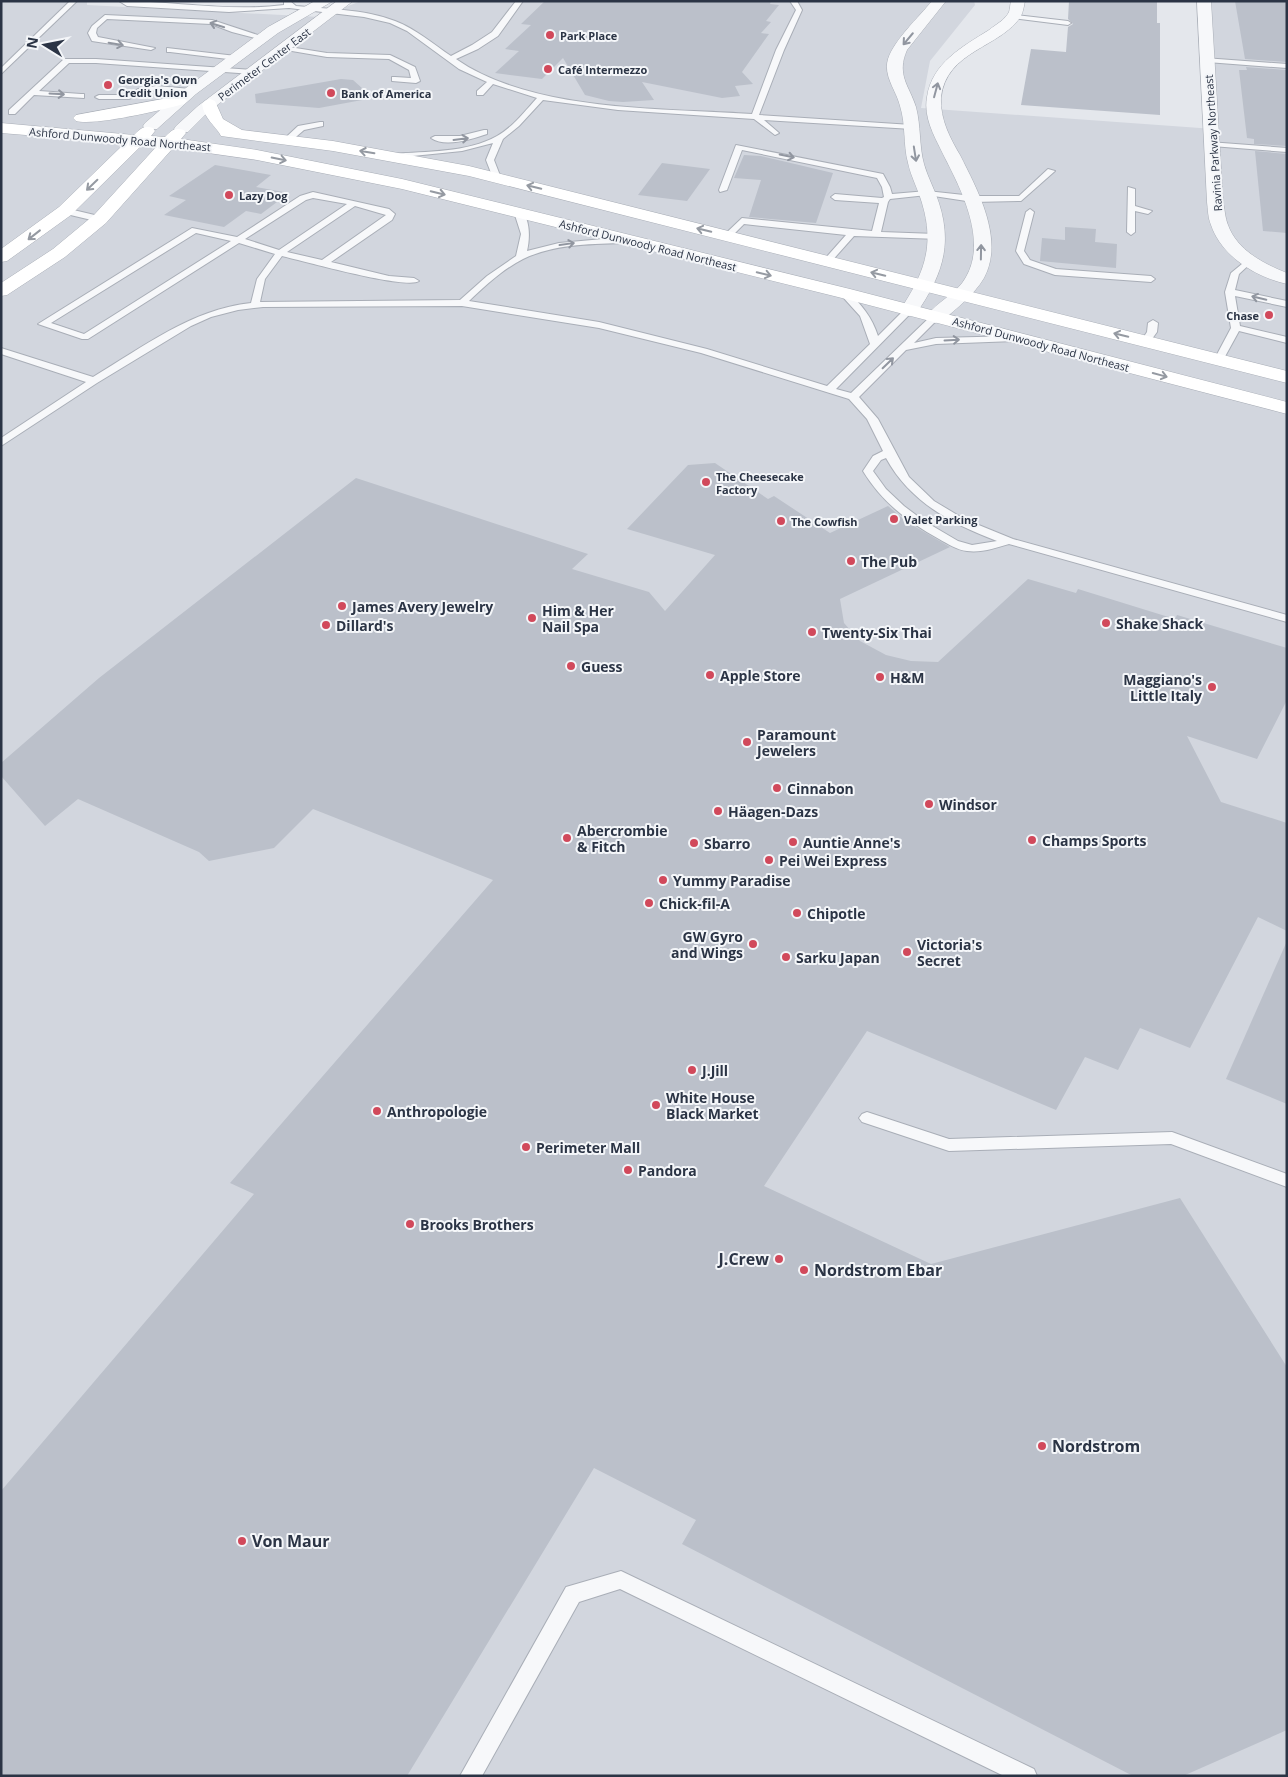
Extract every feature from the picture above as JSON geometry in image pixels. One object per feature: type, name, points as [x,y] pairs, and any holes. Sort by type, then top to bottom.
[{"type":"main road","points":[[81,118],[104,116],[179,102]]},
{"type":"main road","points":[[210,104],[213,117],[217,122],[236,133]]},
{"type":"main road","name":"Ashford Dunwoody Road Northeast","points":[[7,111],[30,113]]},
{"type":"main road","name":"Ashford Dunwoody Road Northeast","points":[[64,117],[236,133],[287,140],[393,156],[497,178],[1287,377]]},
{"type":"main road","points":[[1,257],[65,211],[139,140],[151,126]]},
{"type":"main road","name":"Ashford Dunwoody Road Northeast","points":[[1,128],[170,142],[231,151],[402,184],[844,293],[1287,408]]},
{"type":"main road","points":[[1,291],[59,253],[100,219],[182,129]]},
{"type":"main road","points":[[84,135],[112,165]]},
{"type":"main road","points":[[143,172],[175,160],[231,151]]},
{"type":"street","name":"Perimeter Center East","points":[[151,126],[191,91],[284,23],[310,11],[346,1]]},
{"type":"street","points":[[909,310],[926,285],[934,265],[936,237],[935,224],[927,193],[915,158],[908,106],[894,74],[895,58],[900,49],[939,1]]},
{"type":"street","points":[[936,317],[975,278],[980,265],[981,236],[973,199],[945,143],[934,113],[934,95],[938,83],[949,65],[966,48],[1002,28],[1015,17],[1018,1]]},
{"type":"street","name":"Ravinia Parkway Northeast","points":[[1204,1],[1215,202],[1220,228],[1235,249],[1248,262],[1287,278]]},
{"type":"street","name":"Perimeter Center East","points":[[182,129],[210,104],[286,48],[329,7]]},
{"type":"street","points":[[259,68],[275,50],[274,44],[263,38]]},
{"type":"street","points":[[912,127],[922,124],[934,113]]},
{"type":"street","points":[[912,127],[933,133],[945,143]]},
{"type":"lane","points":[[1,72],[74,1]]},
{"type":"lane","points":[[122,1],[127,4],[237,11],[268,10],[288,4],[310,11]]},
{"type":"lane","points":[[450,58],[474,47],[495,34],[520,1]]},
{"type":"lane","points":[[755,116],[780,50],[792,28],[798,10],[793,1]]},
{"type":"lane","points":[[329,7],[399,25],[462,67],[491,82],[541,98],[618,108],[912,127]]},
{"type":"lane","points":[[151,48],[95,39],[92,34],[94,27],[105,17],[212,22],[234,31],[263,38]]},
{"type":"lane","points":[[1015,17],[1068,23]]},
{"type":"lane","points":[[286,48],[327,55],[390,57],[412,69],[416,81],[395,79]]},
{"type":"lane","points":[[170,50],[236,58]]},
{"type":"lane","points":[[1207,60],[1287,66]]},
{"type":"lane","points":[[7,111],[33,93],[56,69],[67,61],[96,61],[220,70],[259,68]]},
{"type":"lane","points":[[480,93],[491,82]]},
{"type":"lane","points":[[99,97],[129,97],[142,91],[156,88],[191,91]]},
{"type":"lane","points":[[33,93],[81,96]]},
{"type":"lane","points":[[497,178],[490,157],[499,138],[541,98]]},
{"type":"lane","points":[[755,116],[775,133]]},
{"type":"lane","points":[[287,140],[301,128],[320,124]]},
{"type":"lane","points":[[436,138],[450,141],[468,139],[484,132]]},
{"type":"lane","points":[[393,156],[462,148],[499,138]]},
{"type":"lane","points":[[1212,144],[1287,150]]},
{"type":"lane","points":[[723,190],[739,147],[880,176],[886,186],[886,199],[876,234]]},
{"type":"lane","points":[[835,197],[850,202],[927,193],[973,199],[1021,198],[1051,171]]},
{"type":"lane","points":[[1131,189],[1131,232]]},
{"type":"lane","points":[[324,263],[389,218],[391,214],[386,211],[321,196],[303,198],[238,240],[85,337],[43,324],[195,230],[238,240],[280,253],[389,279],[414,281]]},
{"type":"lane","points":[[1021,198],[1033,215],[1020,251],[1027,262],[1055,272],[1151,280]]},
{"type":"lane","points":[[255,305],[261,279],[280,253],[354,203]]},
{"type":"lane","points":[[1131,208],[1148,211]]},
{"type":"lane","points":[[65,211],[100,219]]},
{"type":"lane","points":[[518,212],[526,234],[525,246],[520,257]]},
{"type":"lane","points":[[727,236],[742,221],[843,228],[852,233],[936,237]]},
{"type":"lane","points":[[827,261],[852,233]]},
{"type":"lane","points":[[462,303],[472,292],[520,257],[559,245],[625,240]]},
{"type":"lane","points":[[1219,360],[1236,328],[1230,292],[1235,273],[1248,262]]},
{"type":"lane","points":[[1230,292],[1287,304]]},
{"type":"lane","points":[[844,293],[860,307],[866,316],[874,345]]},
{"type":"lane","points":[[1,443],[94,381],[188,324],[208,315],[237,307],[255,305],[462,303],[599,325],[704,352],[853,397],[867,409],[900,472],[929,504],[947,515],[987,534],[1009,541],[1287,619]]},
{"type":"lane","points":[[829,390],[909,310]]},
{"type":"lane","points":[[853,397],[936,317]]},
{"type":"lane","points":[[1146,341],[1152,332],[1152,322]]},
{"type":"lane","points":[[1236,328],[1287,340]]},
{"type":"lane","points":[[904,348],[936,340],[1019,338]]},
{"type":"lane","points":[[1,350],[94,381]]},
{"type":"lane","points":[[890,452],[877,458],[868,471],[876,485],[904,513],[923,526],[966,548],[980,548],[1009,541]]},
{"type":"lane","points":[[987,534],[994,523]]},
{"type":"lane","points":[[867,1118],[949,1145],[1172,1138],[1287,1181]]},
{"type":"lane","points":[[470,1776],[573,1594],[621,1580],[1027,1776]]},
{"type":"shaded area","points":[[1,1],[87,1],[87,5],[320,17],[361,1],[974,1],[975,5],[930,61],[921,108],[1214,129],[1201,1],[1287,1],[1287,1776],[1,1776]]},
{"type":"building","points":[[545,1],[771,1],[770,4],[779,5],[766,21],[771,22],[761,33],[769,34],[742,72],[753,84],[735,86],[740,96],[722,98],[642,82],[654,100],[623,102],[609,101],[585,95],[563,58],[542,79],[495,73],[519,51],[505,49],[531,25],[521,24]]},
{"type":"building","points":[[1069,1],[1157,1],[1157,23],[1160,23],[1160,115],[1021,105],[1031,49],[1066,52],[1068,27],[1073,24],[1068,19]]},
{"type":"building","points":[[1235,1],[1287,1],[1287,62],[1245,59]]},
{"type":"building","points":[[1246,67],[1287,70],[1287,146],[1254,144],[1254,139],[1247,138],[1239,70],[1247,70]]},
{"type":"building","name":"Bank of America","points":[[341,79],[353,80],[373,98],[319,108],[256,103],[255,94]]},
{"type":"building","points":[[1255,151],[1287,154],[1287,233],[1263,231]]},
{"type":"building","points":[[744,155],[761,156],[833,173],[816,223],[749,217],[761,180],[734,178]]},
{"type":"building","points":[[662,163],[710,169],[687,201],[638,195]]},
{"type":"building","name":"Lazy Dog","points":[[215,165],[271,175],[256,187],[289,193],[261,214],[246,211],[224,227],[164,215],[186,200],[169,196]]},
{"type":"building","points":[[1065,227],[1096,229],[1095,242],[1117,244],[1116,268],[1040,261],[1042,238],[1065,240]]},
{"type":"building","name":"Perimeter Mall","points":[[715,463],[768,499],[774,496],[830,533],[888,506],[907,522],[950,547],[840,599],[844,623],[860,641],[886,655],[911,661],[938,662],[1028,579],[1076,593],[1078,589],[1175,619],[1177,615],[1287,648],[1287,700],[1257,759],[1187,736],[1221,802],[1287,823],[1287,931],[1258,917],[1190,1048],[1140,1028],[1118,1070],[1085,1057],[1056,1110],[867,1031],[764,1186],[931,1264],[1180,1198],[1287,1367],[1287,1730],[1183,1776],[1133,1776],[682,1544],[696,1520],[594,1468],[407,1776],[1,1776],[1,1491],[254,1194],[230,1183],[493,880],[313,809],[274,848],[209,861],[199,852],[78,799],[45,826],[1,776],[1,763],[99,678],[356,478],[588,554],[572,569],[649,592],[665,611],[715,555],[627,529],[688,465]]},
{"type":"building","points":[[1287,941],[1287,1104],[1226,1079]]},
{"type":"place","name":"Park Place","points":[[550,35]]},
{"type":"place","name":"Café Intermezzo","points":[[548,69]]},
{"type":"place","name":"Georgia's Own Credit Union","points":[[108,85]]},
{"type":"place","name":"Bank of America","points":[[331,93]]},
{"type":"place","name":"Lazy Dog","points":[[229,195]]},
{"type":"place","name":"Chase","points":[[1269,315]]},
{"type":"place","name":"The Cheesecake Factory","points":[[706,482]]},
{"type":"place","name":"Valet Parking","points":[[894,519]]},
{"type":"place","name":"The Cowfish","points":[[781,521]]},
{"type":"place","name":"The Pub","points":[[851,561]]},
{"type":"place","name":"James Avery Jewelry","points":[[342,606]]},
{"type":"place","name":"Him & Her Nail Spa","points":[[532,618]]},
{"type":"place","name":"Shake Shack","points":[[1106,623]]},
{"type":"place","name":"Dillard's","points":[[326,625]]},
{"type":"place","name":"Twenty-Six Thai","points":[[812,632]]},
{"type":"place","name":"Guess","points":[[571,666]]},
{"type":"place","name":"Apple Store","points":[[710,675]]},
{"type":"place","name":"H&M","points":[[880,677]]},
{"type":"place","name":"Maggiano's Little Italy","points":[[1212,687]]},
{"type":"place","name":"Paramount Jewelers","points":[[747,742]]},
{"type":"place","name":"Cinnabon","points":[[777,788]]},
{"type":"place","name":"Windsor","points":[[929,804]]},
{"type":"place","name":"Häagen-Dazs","points":[[718,811]]},
{"type":"place","name":"Abercrombie & Fitch","points":[[567,838]]},
{"type":"place","name":"Champs Sports","points":[[1032,840]]},
{"type":"place","name":"Auntie Anne's","points":[[793,842]]},
{"type":"place","name":"Sbarro","points":[[694,843]]},
{"type":"place","name":"Pei Wei Express","points":[[769,860]]},
{"type":"place","name":"Yummy Paradise","points":[[663,880]]},
{"type":"place","name":"Chick-fil-A","points":[[649,903]]},
{"type":"place","name":"Chipotle","points":[[797,913]]},
{"type":"place","name":"GW Gyro and Wings","points":[[753,944]]},
{"type":"place","name":"Victoria's Secret","points":[[907,952]]},
{"type":"place","name":"Sarku Japan","points":[[786,957]]},
{"type":"place","name":"J.Jill","points":[[692,1070]]},
{"type":"place","name":"White House Black Market","points":[[656,1105]]},
{"type":"place","name":"Anthropologie","points":[[377,1111]]},
{"type":"place","name":"Perimeter Mall","points":[[526,1147]]},
{"type":"place","name":"Pandora","points":[[628,1170]]},
{"type":"place","name":"Brooks Brothers","points":[[410,1224]]},
{"type":"place","name":"J.Crew","points":[[779,1259]]},
{"type":"place","name":"Nordstrom Ebar","points":[[804,1270]]},
{"type":"place","name":"Nordstrom","points":[[1042,1446]]},
{"type":"place","name":"Von Maur","points":[[242,1541]]}]
